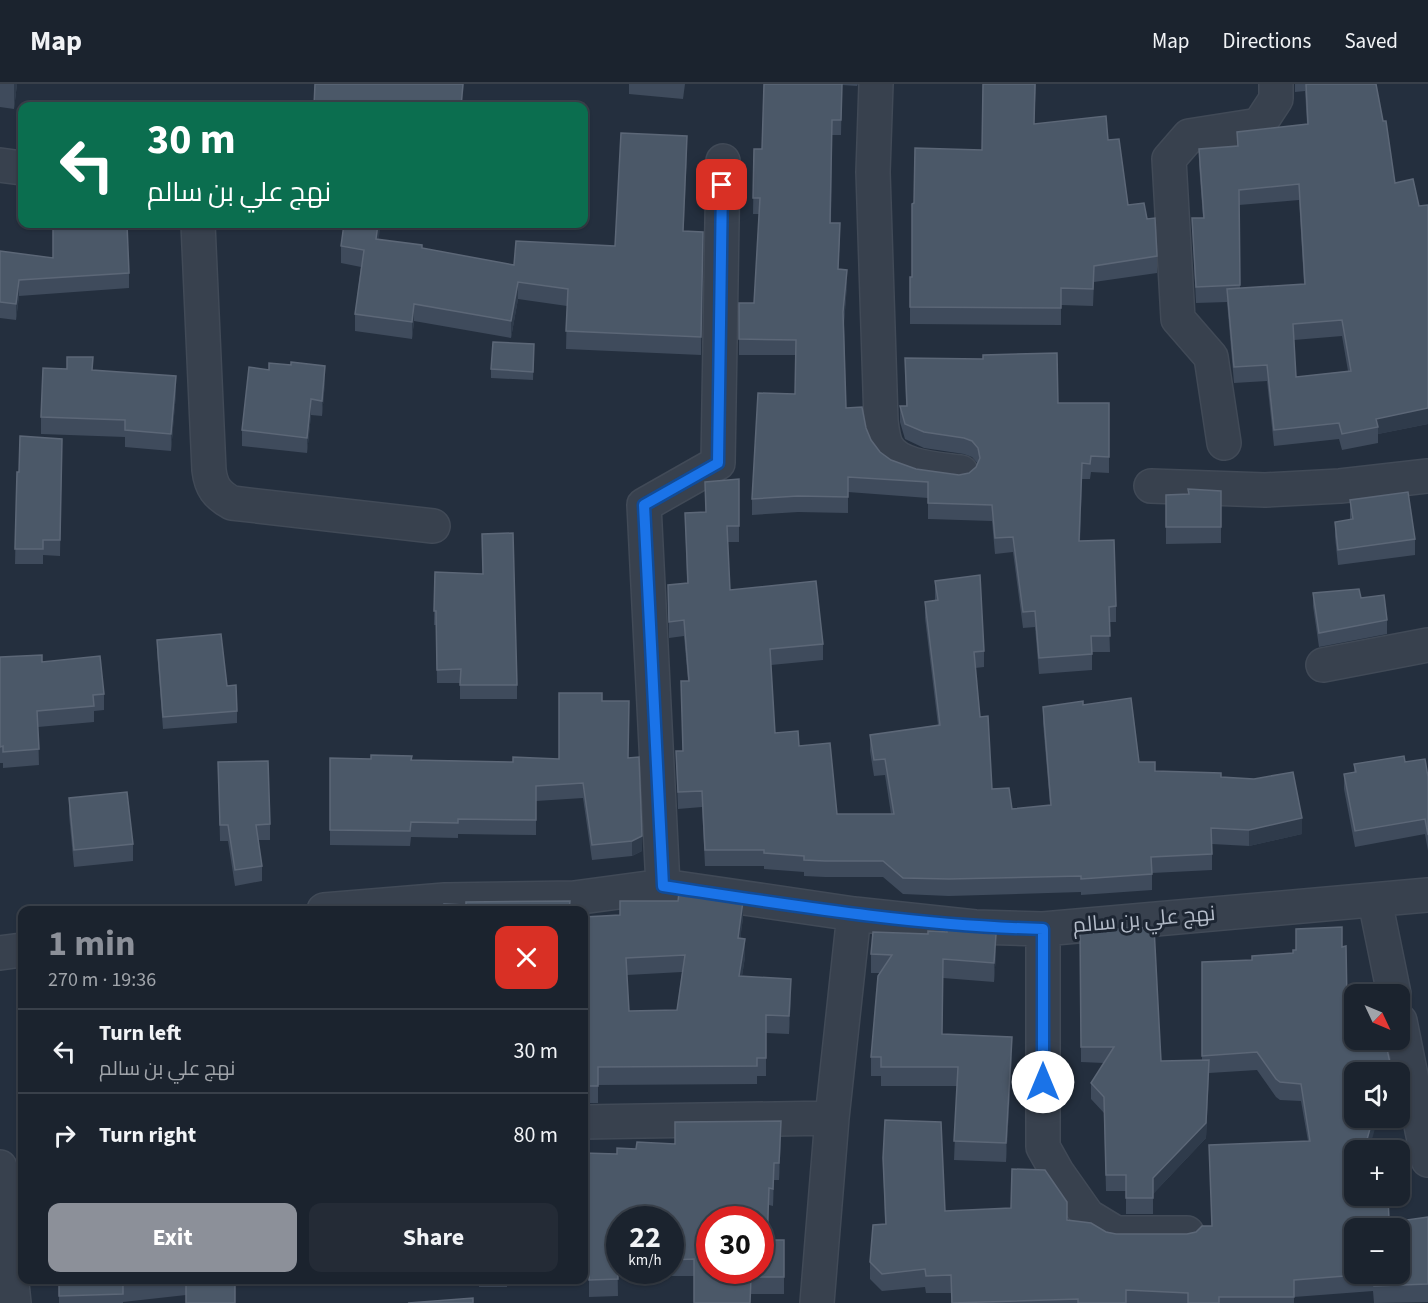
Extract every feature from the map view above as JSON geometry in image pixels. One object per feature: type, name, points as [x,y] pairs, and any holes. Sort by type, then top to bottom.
[{"type":"street","points":[[876,84],[873,172],[882,430],[886,446],[896,456],[910,464],[961,472]]},
{"type":"street","points":[[1224,443],[1211,357],[1178,319],[1169,159],[1189,136],[1259,125],[1276,99],[1276,84]]},
{"type":"street","points":[[663,886],[644,505],[718,463],[723,162]]},
{"type":"street","points":[[0,165],[18,167]]},
{"type":"street","points":[[198,228],[209,470],[211,484],[216,492],[232,503],[433,526]]},
{"type":"street","points":[[1150,486],[1265,490],[1340,486],[1428,476]]},
{"type":"street","points":[[1323,665],[1428,645]]},
{"type":"street","name":"نهج علي بن سالم","points":[[373,906],[446,900],[574,898],[663,886],[854,914],[975,927],[1043,929],[1428,895]]},
{"type":"street","points":[[1375,901],[1392,984]]},
{"type":"street","points":[[817,1303],[832,1118],[854,914]]},
{"type":"street","points":[[1043,929],[1043,1148],[1088,1216],[1116,1233],[1187,1233]]},
{"type":"street","points":[[0,953],[18,951]]},
{"type":"street","points":[[1406,1050],[1428,1160]]},
{"type":"street","points":[[588,1122],[832,1118]]},
{"type":"street","points":[[0,1162],[18,1160]]},
{"type":"street","points":[[0,1167],[14,1303]]},
{"type":"building","points":[[315,84],[463,84],[461,102],[314,102]]},
{"type":"building","points":[[764,84],[842,84],[841,120],[832,120],[830,223],[840,223],[838,269],[847,270],[843,312],[846,408],[862,407],[866,428],[880,452],[891,460],[916,469],[959,475],[969,473],[976,467],[980,458],[978,448],[972,441],[924,432],[905,424],[900,406],[907,406],[905,358],[983,359],[983,355],[1057,353],[1058,403],[1109,403],[1109,457],[1091,456],[1090,464],[1082,463],[1079,541],[1114,540],[1116,606],[1109,607],[1110,636],[1091,636],[1092,654],[1039,658],[1035,611],[1023,612],[1013,537],[995,538],[992,505],[928,503],[928,482],[848,477],[848,497],[798,496],[752,499],[758,393],[795,394],[796,340],[739,339],[739,303],[754,303],[760,198],[753,198],[754,149],[762,149]]},
{"type":"building","points":[[983,84],[1035,84],[1034,124],[1106,116],[1108,140],[1119,139],[1128,205],[1144,203],[1147,219],[1155,218],[1157,256],[1094,266],[1093,289],[1061,288],[1061,308],[910,307],[915,148],[982,150]]},
{"type":"building","points":[[1306,84],[1376,84],[1383,121],[1386,121],[1395,183],[1413,179],[1419,206],[1428,205],[1428,408],[1376,419],[1378,427],[1342,434],[1339,423],[1274,430],[1267,365],[1234,367],[1227,289],[1305,284],[1299,184],[1239,190],[1240,285],[1196,287],[1192,218],[1204,218],[1199,149],[1238,146],[1237,132],[1308,124]],"holes":[[[1342,320],[1351,371],[1296,377],[1293,324]]]},
{"type":"building","points":[[621,133],[687,136],[683,231],[703,232],[701,337],[566,331],[568,289],[518,282],[511,321],[414,304],[412,322],[355,314],[364,250],[341,246],[343,228],[377,228],[376,239],[422,245],[422,248],[514,265],[516,241],[615,246]]},
{"type":"building","points":[[53,228],[127,228],[129,273],[19,280],[16,304],[0,302],[0,251],[53,258]]},
{"type":"building","points":[[493,342],[534,344],[533,372],[491,369]]},
{"type":"building","points":[[67,357],[93,357],[92,370],[176,376],[171,434],[125,430],[125,420],[41,417],[43,368],[67,369]]},
{"type":"building","points":[[291,362],[325,366],[322,401],[311,399],[307,438],[242,430],[249,367],[269,370],[269,363],[291,365]]},
{"type":"building","points":[[20,436],[62,439],[60,540],[43,540],[43,549],[15,549]]},
{"type":"building","points":[[739,479],[739,526],[727,526],[730,590],[816,581],[823,644],[770,649],[775,733],[798,731],[799,746],[830,743],[837,814],[894,814],[885,759],[874,760],[870,735],[940,725],[925,602],[938,600],[935,581],[980,575],[984,651],[974,652],[980,717],[988,716],[992,789],[1009,788],[1012,809],[1051,805],[1043,707],[1083,701],[1083,705],[1131,698],[1139,762],[1155,762],[1155,771],[1221,773],[1221,777],[1254,779],[1293,772],[1302,818],[1249,830],[1211,828],[1212,854],[1151,857],[1152,874],[1081,879],[1081,876],[903,878],[883,861],[804,860],[804,856],[764,853],[764,850],[705,850],[702,791],[678,792],[676,751],[683,751],[681,681],[689,681],[684,620],[669,622],[668,585],[688,583],[685,513],[706,512],[705,482]]},
{"type":"building","points":[[1188,489],[1221,491],[1221,527],[1166,527],[1166,495],[1189,494]]},
{"type":"building","points":[[1408,492],[1415,539],[1338,550],[1335,522],[1353,519],[1350,500]]},
{"type":"building","points":[[513,533],[517,685],[460,685],[461,669],[437,670],[435,572],[483,574],[482,534]]},
{"type":"building","points":[[1359,589],[1361,598],[1384,595],[1387,620],[1319,633],[1313,593]]},
{"type":"building","points":[[221,634],[227,686],[236,685],[237,711],[163,717],[157,640]]},
{"type":"building","points":[[42,655],[42,662],[100,656],[104,694],[93,695],[94,706],[37,711],[39,749],[3,752],[3,746],[0,747],[0,657]]},
{"type":"building","points":[[559,693],[602,693],[602,701],[629,701],[628,758],[639,757],[642,836],[632,841],[592,845],[583,783],[536,786],[536,820],[458,819],[458,823],[411,822],[410,831],[330,830],[330,758],[371,759],[371,755],[412,756],[411,760],[513,762],[513,757],[559,759]]},
{"type":"building","points":[[1404,756],[1405,762],[1425,759],[1428,777],[1428,835],[1425,819],[1355,831],[1344,774],[1356,772],[1354,764]]},
{"type":"building","points":[[268,761],[270,824],[256,825],[262,866],[235,870],[228,825],[220,825],[218,762]]},
{"type":"building","points":[[127,792],[133,844],[74,850],[69,798]]},
{"type":"building","points":[[679,893],[743,901],[738,938],[745,939],[739,976],[791,979],[789,1016],[766,1015],[766,1058],[757,1058],[757,1066],[598,1067],[598,1086],[588,1086],[588,917],[620,915],[620,901],[678,901]],"holes":[[[685,955],[677,1010],[629,1011],[626,958]]]},
{"type":"building","points":[[570,901],[569,906],[444,906],[444,904],[466,905],[466,902]]},
{"type":"building","points":[[1116,926],[1116,929],[1154,927],[1161,1061],[1209,1060],[1206,1123],[1153,1178],[1153,1198],[1126,1198],[1126,1175],[1106,1175],[1104,1097],[1091,1083],[1114,1047],[1081,1047],[1080,929]]},
{"type":"building","points":[[1342,927],[1342,947],[1346,946],[1347,984],[1344,984],[1344,1050],[1387,1050],[1390,1062],[1344,1062],[1344,1128],[1370,1128],[1367,1140],[1344,1140],[1344,1206],[1388,1206],[1389,1218],[1344,1218],[1344,1276],[1294,1280],[1294,1297],[1219,1297],[1219,1303],[1188,1303],[1188,1293],[1126,1290],[1126,1303],[1078,1303],[1078,1299],[952,1303],[951,1275],[926,1276],[925,1269],[882,1274],[870,1262],[873,1225],[886,1224],[883,1158],[885,1120],[941,1122],[945,1211],[1011,1208],[1012,1169],[1045,1170],[1067,1202],[1067,1220],[1091,1223],[1106,1232],[1116,1234],[1187,1234],[1196,1232],[1202,1226],[1212,1226],[1209,1145],[1310,1141],[1301,1084],[1280,1082],[1257,1052],[1202,1056],[1202,962],[1252,960],[1252,956],[1293,953],[1293,950],[1296,950],[1296,929]]},
{"type":"building","points":[[947,929],[996,934],[994,963],[943,959],[942,1034],[1012,1037],[1006,1143],[954,1141],[958,1067],[881,1067],[881,1057],[871,1057],[878,976],[892,955],[871,954],[873,932],[928,934],[928,931],[947,932]]},
{"type":"building","points":[[781,1121],[779,1163],[774,1163],[773,1189],[769,1188],[768,1206],[696,1206],[696,1284],[751,1284],[750,1303],[694,1303],[694,1259],[684,1259],[684,1206],[606,1206],[606,1279],[589,1280],[588,1153],[617,1154],[617,1148],[636,1149],[637,1142],[675,1144],[675,1122]]},
{"type":"building","points":[[1428,1217],[1428,1284],[1374,1286],[1374,1284],[1410,1284],[1410,1220]]},
{"type":"building","points":[[774,1240],[784,1240],[784,1277],[774,1277]]},
{"type":"building","points":[[59,1284],[123,1284],[123,1294],[59,1296]]},
{"type":"building","points":[[186,1284],[235,1284],[235,1303],[186,1303]]},
{"type":"building","points":[[473,1298],[473,1303],[408,1303]]},
{"type":"route","points":[[722,185],[718,463],[644,505],[663,886],[854,914],[975,927],[1043,929],[1043,1082]]}]
